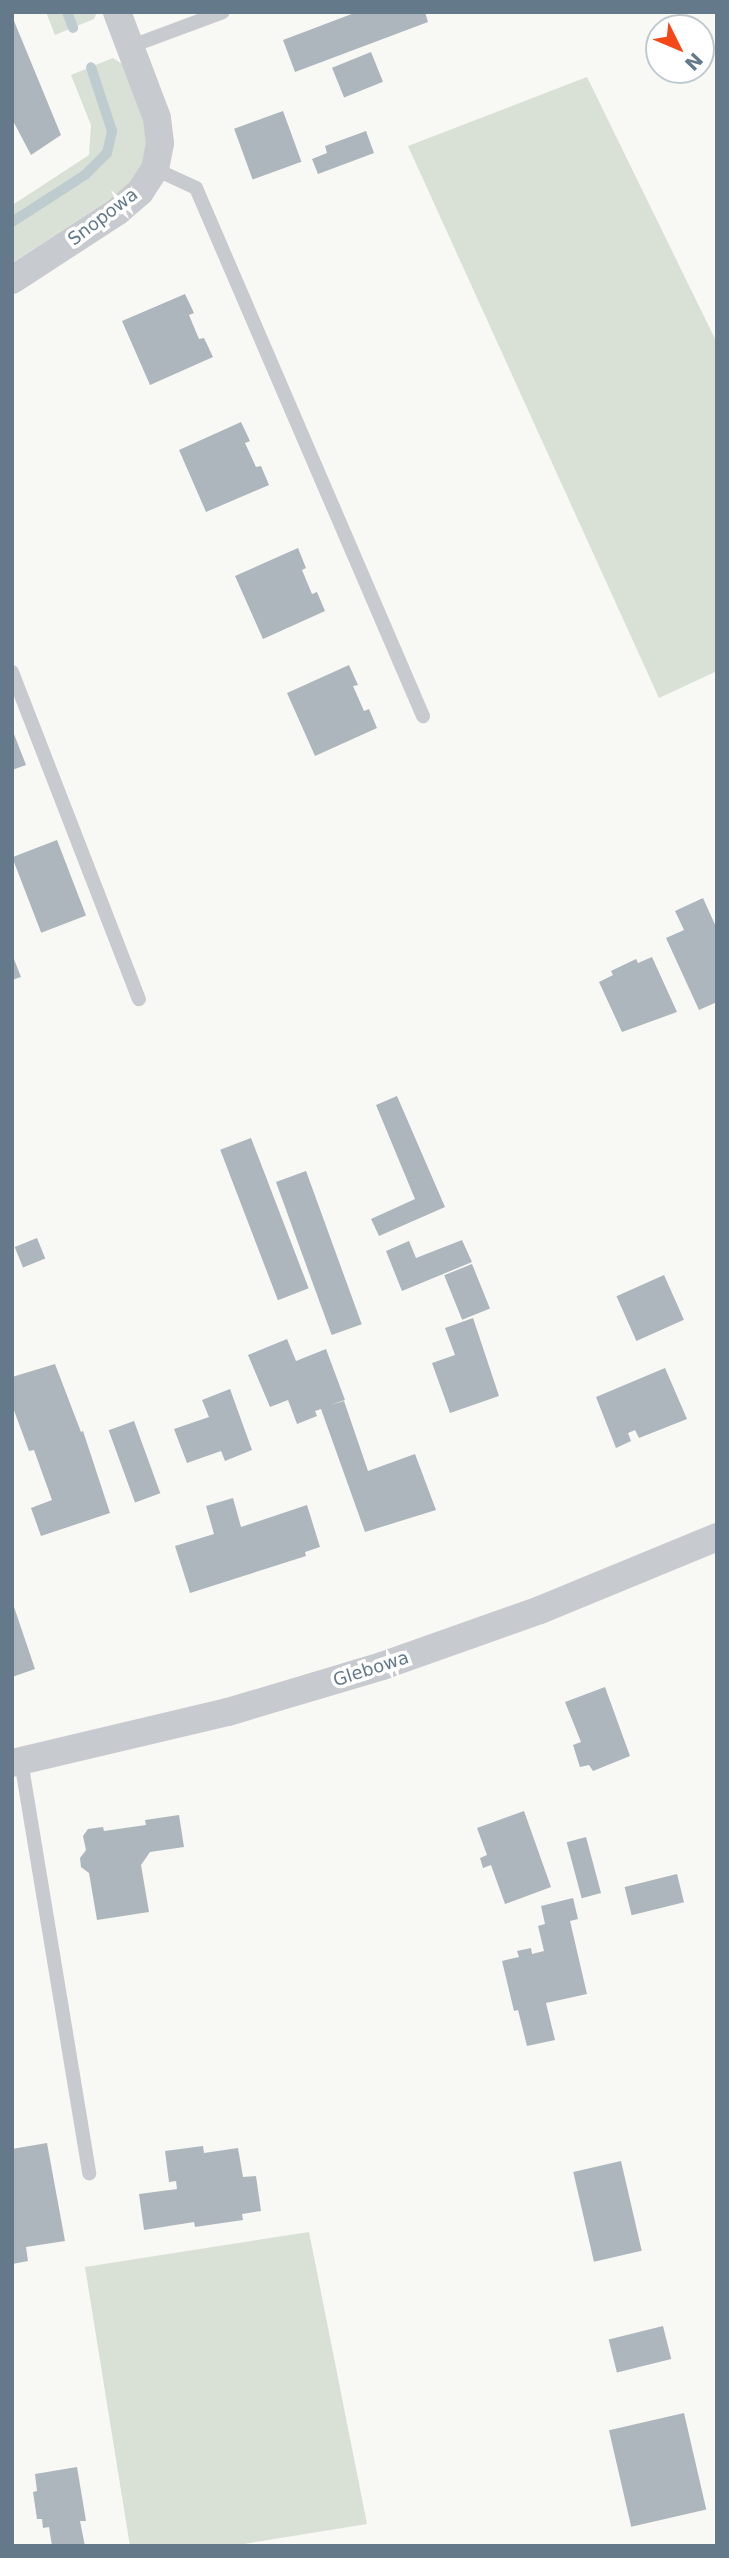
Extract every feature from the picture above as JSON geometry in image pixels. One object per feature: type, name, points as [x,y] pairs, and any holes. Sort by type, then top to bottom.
[{"type":"street","points":[[117,12],[157,118],[160,143],[155,169]]},
{"type":"street","name":"Snopowa","points":[[12,280],[118,211],[139,192],[155,169]]},
{"type":"street","name":"Glebowa","points":[[16,1762],[228,1712],[382,1666],[540,1610],[717,1537]]},
{"type":"lane","points":[[129,47],[223,12]]},
{"type":"lane","points":[[155,169],[195,188],[423,716]]},
{"type":"lane","points":[[12,672],[139,999]]},
{"type":"lane","points":[[16,1762],[89,2173]]},
{"type":"shaded area","points":[[46,12],[97,12],[94,19],[55,35]]},
{"type":"shaded area","points":[[113,58],[125,66],[145,118],[148,141],[144,161],[133,180],[115,196],[12,263],[12,201],[14,204],[89,155],[91,125],[71,75]]},
{"type":"shaded area","points":[[587,77],[717,343],[717,671],[659,698],[408,146]]},
{"type":"shaded area","points":[[309,2232],[367,2524],[231,2546],[130,2546],[85,2267]]},
{"type":"building","points":[[357,12],[425,12],[428,22],[295,72],[283,40]]},
{"type":"building","points":[[12,16],[61,135],[31,155],[12,119]]},
{"type":"building","points":[[371,52],[383,82],[344,97],[332,68]]},
{"type":"building","points":[[283,111],[301,162],[253,180],[234,129]]},
{"type":"building","points":[[366,131],[374,153],[318,174],[312,159],[327,153],[325,146]]},
{"type":"building","points":[[185,294],[194,313],[189,315],[199,339],[204,338],[213,357],[150,385],[122,321]]},
{"type":"building","points":[[241,422],[250,441],[245,443],[256,467],[261,466],[269,485],[206,512],[179,450]]},
{"type":"building","points":[[298,548],[306,568],[302,570],[312,594],[317,592],[325,611],[263,639],[235,576]]},
{"type":"building","points":[[349,665],[358,685],[353,686],[364,711],[369,709],[377,728],[315,756],[287,693]]},
{"type":"building","points":[[12,729],[26,765],[12,770]]},
{"type":"building","points":[[57,840],[86,916],[41,933],[12,857]]},
{"type":"building","points":[[703,898],[717,929],[717,1002],[699,1010],[666,938],[684,930],[675,911]]},
{"type":"building","points":[[12,954],[21,977],[12,980]]},
{"type":"building","points":[[652,957],[677,1012],[622,1032],[599,982],[613,975],[611,971],[636,959],[638,963]]},
{"type":"building","points":[[397,1096],[445,1207],[379,1236],[371,1219],[415,1199],[376,1105]]},
{"type":"building","points":[[251,1138],[309,1288],[278,1300],[220,1150]]},
{"type":"building","points":[[306,1171],[362,1324],[332,1335],[276,1182]]},
{"type":"building","points":[[37,1238],[45,1258],[23,1267],[15,1247]]},
{"type":"building","points":[[462,1240],[472,1262],[402,1291],[386,1251],[409,1241],[416,1258]]},
{"type":"building","points":[[472,1264],[490,1309],[462,1320],[444,1275]]},
{"type":"building","points":[[664,1275],[684,1320],[636,1341],[616,1296]]},
{"type":"building","points":[[473,1318],[499,1396],[450,1413],[432,1363],[455,1355],[445,1328]]},
{"type":"building","points":[[287,1339],[296,1361],[326,1349],[345,1400],[330,1405],[344,1401],[368,1471],[415,1454],[436,1510],[365,1532],[321,1409],[315,1411],[317,1416],[297,1424],[288,1400],[270,1407],[248,1355]]},
{"type":"building","points":[[55,1364],[81,1432],[83,1431],[110,1513],[41,1536],[31,1508],[52,1500],[34,1450],[29,1451],[12,1405],[12,1377]]},
{"type":"building","points":[[665,1368],[687,1419],[639,1438],[635,1430],[628,1433],[631,1441],[616,1448],[596,1397]]},
{"type":"building","points":[[230,1389],[252,1450],[225,1461],[221,1451],[187,1463],[174,1429],[209,1417],[202,1400]]},
{"type":"building","points":[[134,1421],[160,1493],[135,1503],[109,1430]]},
{"type":"building","points":[[233,1498],[241,1527],[307,1505],[320,1547],[305,1552],[306,1556],[190,1593],[175,1546],[214,1534],[206,1506]]},
{"type":"building","points":[[12,1601],[35,1669],[12,1677]]},
{"type":"building","points":[[605,1687],[630,1756],[593,1771],[589,1765],[580,1767],[573,1745],[581,1742],[565,1702]]},
{"type":"building","points":[[524,1811],[551,1887],[505,1904],[491,1865],[483,1868],[480,1858],[487,1855],[477,1828]]},
{"type":"building","points":[[179,1815],[184,1847],[150,1852],[141,1865],[149,1912],[97,1920],[89,1873],[81,1867],[80,1858],[86,1850],[83,1836],[88,1829],[103,1827],[104,1831],[146,1825],[145,1820]]},
{"type":"building","points":[[586,1837],[601,1893],[582,1898],[567,1842]]},
{"type":"building","points":[[677,1874],[684,1902],[632,1915],[625,1887]]},
{"type":"building","points":[[573,1898],[578,1919],[570,1921],[587,1994],[546,2003],[555,2040],[527,2046],[518,2010],[514,2011],[502,1961],[519,1957],[517,1951],[531,1948],[532,1954],[544,1951],[538,1926],[545,1924],[541,1906]]},
{"type":"building","points":[[47,2143],[65,2241],[26,2247],[28,2261],[12,2264],[12,2149]]},
{"type":"building","points":[[203,2146],[204,2153],[238,2148],[243,2177],[256,2176],[261,2211],[242,2214],[243,2220],[195,2227],[194,2222],[144,2230],[139,2194],[177,2189],[176,2181],[169,2182],[165,2151]]},
{"type":"building","points":[[621,2161],[642,2251],[594,2262],[573,2172]]},
{"type":"building","points":[[663,2326],[671,2359],[617,2373],[609,2340]]},
{"type":"building","points":[[684,2413],[706,2509],[631,2527],[609,2430]]},
{"type":"building","points":[[77,2467],[86,2521],[80,2521],[85,2546],[52,2546],[49,2527],[43,2528],[42,2519],[37,2519],[33,2492],[37,2491],[35,2474]]},
{"type":"waterway","points":[[67,12],[73,28]]},
{"type":"waterway","points":[[12,222],[85,175],[107,153],[112,131],[91,67]]}]
